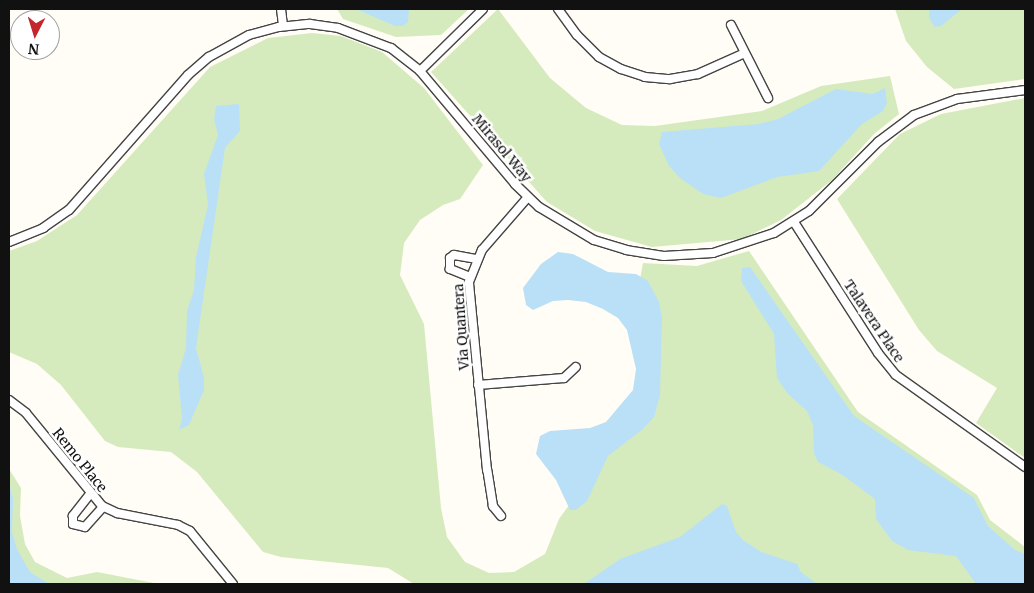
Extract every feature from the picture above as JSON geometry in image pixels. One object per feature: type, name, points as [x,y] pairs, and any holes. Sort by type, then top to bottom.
[{"type":"street","points":[[281,9],[282,26]]},
{"type":"street","points":[[420,71],[483,9]]},
{"type":"street","points":[[558,9],[577,35],[599,57],[621,69],[645,77],[670,79],[692,76],[745,53]]},
{"type":"street","name":"Mirasol Way","points":[[9,242],[43,228],[74,205],[188,75],[209,56],[249,35],[282,26],[310,24],[352,31],[391,48],[420,71],[528,197],[564,225],[594,240],[626,250],[664,256],[728,250],[760,240],[794,222],[823,199],[888,132],[914,115],[957,99],[1025,90]]},
{"type":"street","points":[[731,25],[768,98]]},
{"type":"street","name":"Via Quantera","points":[[501,516],[493,506],[468,292],[470,277],[476,259],[528,197]]},
{"type":"street","name":"Talavera Place","points":[[794,222],[878,354],[896,375],[1025,467]]},
{"type":"street","points":[[470,277],[459,274],[448,264],[454,255],[476,259]]},
{"type":"street","name":"Via Quantera","points":[[478,385],[564,378],[576,367]]},
{"type":"street","name":"Remo Place","points":[[9,400],[26,413],[90,494],[103,507],[117,513],[178,525],[190,531],[233,584]]},
{"type":"street","points":[[90,494],[72,516],[73,524],[85,527],[103,507]]},
{"type":"green space","points":[[337,9],[469,9],[441,35],[396,37],[343,19]]},
{"type":"green space","points":[[498,9],[550,78],[586,108],[622,125],[655,126],[762,111],[821,86],[890,76],[899,114],[874,134],[832,180],[781,220],[742,239],[652,247],[595,231],[547,202],[431,72]]},
{"type":"green space","points":[[895,9],[1025,9],[1025,79],[954,89],[927,67],[906,41]]},
{"type":"green space","points":[[312,33],[341,36],[382,52],[424,88],[483,165],[460,199],[443,205],[420,220],[404,243],[400,275],[424,324],[441,508],[447,537],[465,562],[489,573],[514,572],[545,554],[559,519],[631,420],[647,357],[637,295],[643,263],[697,266],[749,251],[858,412],[977,495],[990,520],[1025,547],[1025,584],[414,584],[388,568],[281,557],[263,552],[197,472],[171,452],[118,447],[105,441],[61,385],[37,364],[9,352],[9,251],[37,241],[77,215],[210,67],[268,38]]},
{"type":"green space","points":[[1025,98],[1025,458],[976,423],[997,388],[937,351],[919,330],[837,199],[900,134],[941,114]]},
{"type":"green space","points":[[9,469],[21,488],[20,516],[25,544],[35,562],[67,578],[97,572],[159,584],[9,584]]},
{"type":"water","points":[[356,9],[409,9],[408,22],[403,26],[395,26]]},
{"type":"water","points":[[929,9],[962,9],[941,26],[935,27],[929,18]]},
{"type":"water","points":[[885,88],[887,103],[883,111],[862,124],[819,171],[777,177],[721,198],[703,194],[680,178],[669,166],[659,144],[662,132],[759,124],[778,119],[836,89],[873,94]]},
{"type":"water","points":[[239,104],[240,131],[225,148],[196,348],[204,378],[204,390],[189,425],[179,430],[182,419],[178,375],[186,348],[187,311],[194,290],[196,257],[208,205],[204,174],[218,135],[214,119],[216,106]]},
{"type":"water","points":[[558,252],[573,254],[608,272],[636,274],[648,281],[659,302],[662,318],[660,395],[654,417],[643,429],[608,456],[587,501],[576,510],[570,510],[556,480],[536,454],[540,436],[550,431],[590,428],[606,422],[633,390],[636,369],[627,330],[618,318],[603,309],[586,302],[568,300],[553,301],[533,310],[526,305],[523,288],[541,264]]},
{"type":"water","points":[[750,267],[854,416],[974,498],[988,526],[1015,550],[1025,554],[1025,584],[976,584],[956,556],[908,550],[892,541],[876,519],[875,499],[841,474],[818,462],[814,453],[813,425],[807,411],[788,394],[777,378],[774,334],[741,281],[742,268]]},
{"type":"water","points":[[9,483],[13,499],[12,532],[17,549],[30,572],[49,584],[9,584]]},
{"type":"water","points":[[722,504],[727,506],[736,532],[743,540],[761,552],[797,564],[801,572],[817,584],[584,584],[620,559],[680,537]]}]
